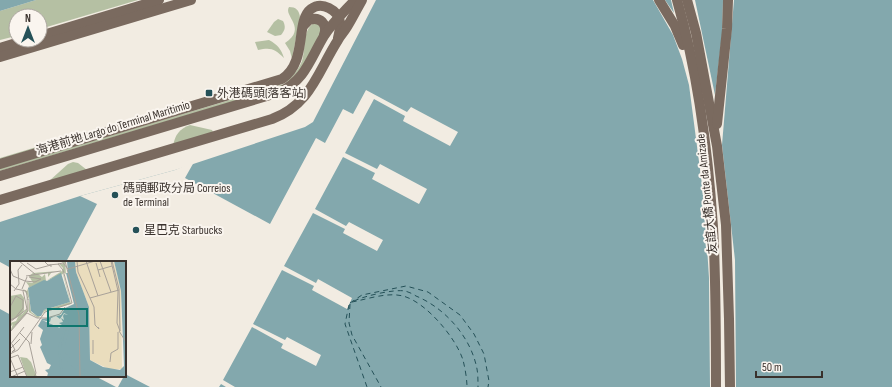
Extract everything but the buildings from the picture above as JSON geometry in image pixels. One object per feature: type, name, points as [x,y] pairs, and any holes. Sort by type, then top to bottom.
[{"type":"main road","points":[[48,34],[159,0]]},
{"type":"main road","points":[[0,57],[191,0]]},
{"type":"main road","name":"海港前地 Largo do Terminal Marítimio","points":[[0,176],[280,92],[288,88],[301,77],[324,36],[354,0]]},
{"type":"main road","points":[[0,200],[272,119],[284,114],[299,103],[311,88],[362,0]]},
{"type":"main road","points":[[659,0],[682,40],[696,85]]},
{"type":"main road","name":"友誼大橋 Ponte da Amizade","points":[[677,0],[684,25],[696,85],[705,146],[713,227],[716,387]]},
{"type":"main road","name":"友誼大橋 Ponte da Amizade","points":[[687,0],[696,33],[716,146],[726,225],[730,387]]},
{"type":"main road","points":[[716,146],[717,115],[727,29],[728,0]]},
{"type":"main road","points":[[0,164],[282,78],[290,73],[295,65],[303,27],[308,12],[315,6],[331,8],[336,12],[340,24],[338,40]]},
{"type":"main road","points":[[303,27],[309,20],[318,19],[325,26],[324,36]]},
{"type":"green space","points":[[36,0],[138,0],[48,27],[48,8],[10,8]]},
{"type":"green space","points":[[289,7],[297,9],[300,17],[292,59],[290,51],[285,43],[292,38],[295,27],[288,11]]},
{"type":"green space","points":[[8,9],[8,38],[0,40],[0,11]]},
{"type":"green space","points":[[278,19],[283,21],[285,28],[281,35],[275,36],[267,32]]},
{"type":"green space","points":[[314,23],[318,23],[322,30],[304,65],[285,86],[0,171],[0,158],[86,132],[89,142],[284,84],[294,74],[302,61],[306,35],[310,26]]},
{"type":"green space","points":[[269,40],[279,48],[284,58],[272,50],[258,50],[255,42]]},
{"type":"green space","points":[[190,125],[212,130],[214,134],[173,146],[178,133],[183,128]]},
{"type":"green space","points":[[73,162],[78,163],[87,170],[48,182],[68,164]]},
{"type":"water","points":[[0,0],[36,0],[8,8],[0,11]]},
{"type":"water","points":[[376,0],[892,0],[892,387],[0,387],[0,222],[80,196],[175,170],[305,127],[313,122]]},
{"type":"pier","points":[[653,0],[665,0],[674,13],[671,0],[695,0],[715,95],[722,35],[723,0],[734,0],[722,145],[735,260],[736,387],[710,387],[709,278],[704,200],[689,85],[682,59],[673,35]]},
{"type":"pier","points":[[366,90],[407,112],[411,107],[458,132],[450,146],[403,121],[405,116],[374,99],[345,153],[377,169],[380,164],[427,189],[419,204],[372,179],[375,173],[343,157],[315,209],[346,226],[349,222],[383,240],[377,251],[343,233],[345,229],[313,213],[284,266],[316,283],[318,279],[352,298],[347,309],[312,290],[314,286],[282,270],[253,324],[285,340],[287,337],[321,355],[316,366],[281,348],[283,344],[252,327],[223,380],[235,387],[226,387],[221,384],[219,387],[150,387],[126,375],[126,261],[67,261],[97,204],[80,196],[175,170],[194,162],[185,178],[270,224],[316,138],[325,143],[343,109],[353,114]]},
{"type":"pier","points":[[0,262],[10,267],[10,314],[0,309]]},
{"type":"pier","points":[[97,377],[123,377],[118,387]]},
{"type":"ferry route","points":[[350,303],[362,295],[406,286],[428,292],[460,315],[474,334],[484,354],[489,381],[488,387]]},
{"type":"ferry route","points":[[354,301],[379,293],[394,291],[405,291],[427,301],[446,316],[463,335],[474,357],[478,375],[478,387]]},
{"type":"ferry route","points":[[352,302],[384,295],[397,295],[403,296],[421,305],[439,322],[454,342],[463,360],[467,387]]},
{"type":"ferry route","points":[[350,304],[349,323],[352,335],[381,387]]},
{"type":"ferry route","points":[[349,305],[345,324],[367,387]]},
{"type":"place","name":"外港碼頭(落客站)","points":[[209,93]]},
{"type":"place","name":"碼頭郵政分局 Correios de Terminal","points":[[115,195]]},
{"type":"place","name":"星巴克 Starbucks","points":[[136,230]]}]
